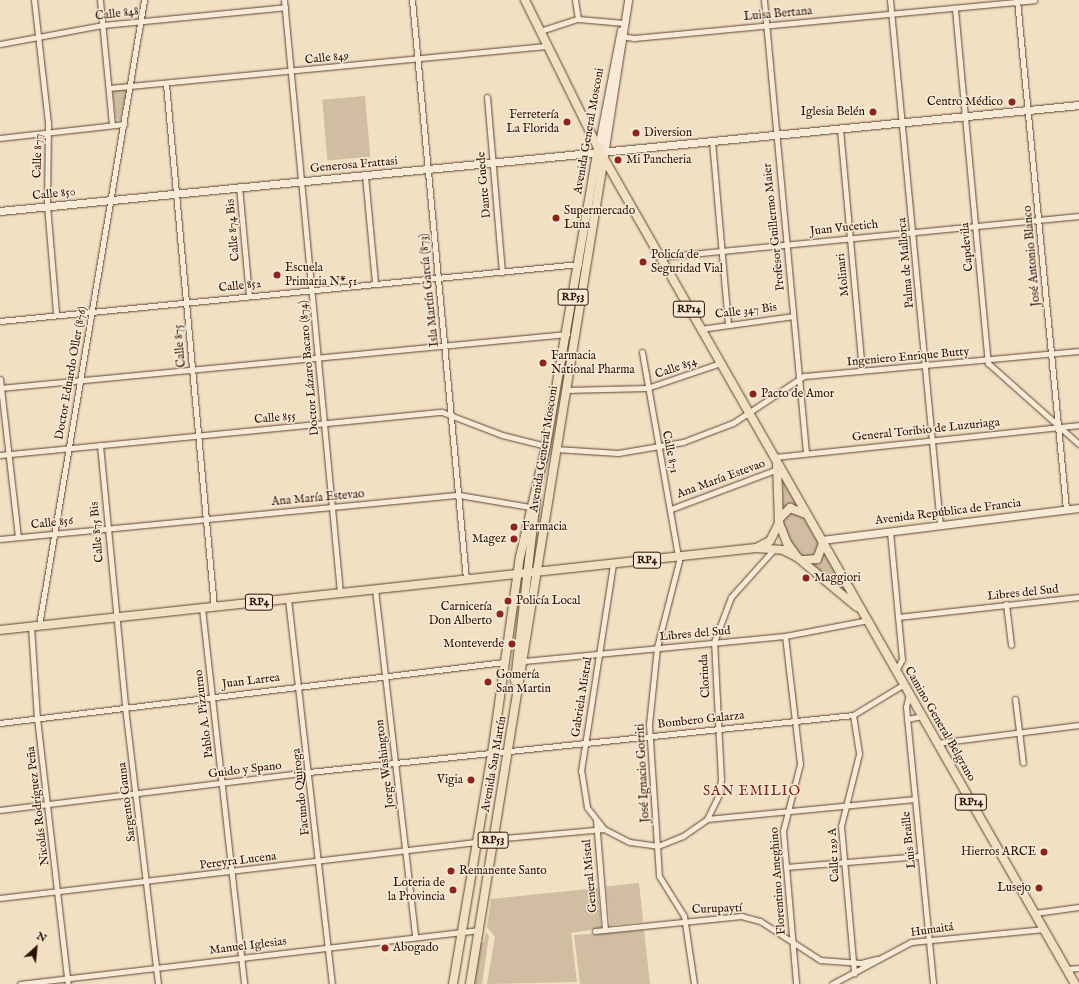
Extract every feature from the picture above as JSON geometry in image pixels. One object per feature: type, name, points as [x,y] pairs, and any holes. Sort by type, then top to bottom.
[{"type":"main road","name":"Camino General Belgrano","points":[[525,0],[546,46],[601,151],[660,257],[1075,984]]},
{"type":"main road","name":"Avenida General Mosconi","points":[[518,574],[530,507],[546,446],[628,0]]},
{"type":"main road","name":"Generosa Frattasi","points":[[110,199],[492,163],[776,134],[902,124],[965,116],[1079,105]]},
{"type":"main road","name":"Avenida General Mosconi","points":[[538,572],[601,151]]},
{"type":"main road","name":"Calle 850","points":[[0,211],[110,199]]},
{"type":"main road","name":"RP53","points":[[510,739],[528,572],[546,446]]},
{"type":"main road","name":"Camino General Belgrano","points":[[776,458],[778,469],[779,521],[799,558],[868,620]]},
{"type":"main road","name":"RP4","points":[[756,548],[770,541],[779,521],[790,508],[806,514]]},
{"type":"main road","name":"Avenida República de Francia","points":[[822,541],[1079,508]]},
{"type":"main road","points":[[799,558],[817,559],[822,541]]},
{"type":"main road","name":"RP4","points":[[0,630],[756,548],[774,549],[799,558]]},
{"type":"main road","name":"Avenida San Martín","points":[[470,984],[538,572]]},
{"type":"main road","name":"Avenida San Martín","points":[[453,984],[493,752],[504,662],[518,574]]},
{"type":"street","name":"Calle 877","points":[[34,0],[49,131],[46,206],[56,313]]},
{"type":"street","points":[[100,0],[112,124]]},
{"type":"street","points":[[0,138],[49,131],[124,124],[144,0]]},
{"type":"street","name":"Doctor Lázaro Bacaro (874)","points":[[284,0],[340,592]]},
{"type":"street","name":"Isla Martín García (873)","points":[[412,0],[466,579]]},
{"type":"street","points":[[575,0],[578,19]]},
{"type":"street","name":"Profesor Guillermo Maier","points":[[764,0],[806,452]]},
{"type":"street","name":"Palma de Mallorca","points":[[890,0],[940,525]]},
{"type":"street","name":"Luisa Bertana","points":[[621,36],[766,26],[955,9],[1034,0]]},
{"type":"street","name":"José Antonio Blanco","points":[[1017,1],[1066,510]]},
{"type":"street","name":"Calle 848","points":[[0,44],[103,24],[285,7]]},
{"type":"street","name":"Capdevila","points":[[955,9],[988,360]]},
{"type":"street","points":[[540,31],[578,19],[624,23]]},
{"type":"street","name":"Calle 849","points":[[109,88],[291,72],[546,46]]},
{"type":"street","name":"Calle 875","points":[[166,84],[214,607]]},
{"type":"street","name":"Dante Guede","points":[[487,97],[502,272]]},
{"type":"street","name":"Doctor Eduardo Oller (876)","points":[[35,626],[53,533],[124,124]]},
{"type":"street","name":"Molinari","points":[[840,129],[862,370]]},
{"type":"street","points":[[712,141],[728,323]]},
{"type":"street","points":[[364,175],[374,283]]},
{"type":"street","name":"Calle 874 Bis","points":[[239,186],[249,295]]},
{"type":"street","name":"Juan Vucetich","points":[[660,257],[849,237],[1079,216]]},
{"type":"street","name":"Calle 852","points":[[0,321],[56,313],[579,264]]},
{"type":"street","name":"Calle 347 Bis","points":[[701,329],[728,323],[793,316]]},
{"type":"street","points":[[0,388],[80,378],[567,334]]},
{"type":"street","name":"Ingeniero Enrique Butty","points":[[556,449],[608,453],[658,448],[705,435],[750,413],[799,377],[1079,351]]},
{"type":"street","name":"Calle 871","points":[[642,352],[658,448],[679,556]]},
{"type":"street","points":[[988,360],[1058,427],[1079,444]]},
{"type":"street","name":"Calle 854","points":[[565,390],[648,388],[721,363]]},
{"type":"street","points":[[0,379],[18,537]]},
{"type":"street","name":"Calle 855","points":[[0,455],[442,412],[451,414],[502,435],[546,446]]},
{"type":"street","name":"General Toribio de Luzuriaga","points":[[776,458],[806,452],[1079,425]]},
{"type":"street","name":"Calle 875 Bis","points":[[100,445],[116,617]]},
{"type":"street","name":"Ana María Estevao","points":[[671,509],[778,469]]},
{"type":"street","name":"Ana María Estevao","points":[[107,527],[459,495],[530,507]]},
{"type":"street","name":"Calle 856","points":[[0,539],[107,527]]},
{"type":"street","points":[[890,532],[902,659],[896,671]]},
{"type":"street","name":"Clorinda","points":[[707,819],[721,788],[714,642],[731,597],[774,549]]},
{"type":"street","name":"José Ignacio Gorriti","points":[[679,556],[657,647],[648,736],[661,881],[686,921],[694,984]]},
{"type":"street","name":"Gabriela Mistral","points":[[604,829],[588,807],[581,783],[584,743],[613,564]]},
{"type":"street","name":"Jorge Washington","points":[[375,589],[416,937]]},
{"type":"street","name":"Libres del Sud","points":[[898,617],[1079,597]]},
{"type":"street","name":"Facundo Quiroga","points":[[288,599],[300,685],[332,984]]},
{"type":"street","points":[[1006,604],[1011,645]]},
{"type":"street","name":"Pablo A. Pizzurno","points":[[202,608],[233,872],[244,984]]},
{"type":"street","name":"Sargento Gauna","points":[[116,617],[125,707],[158,984]]},
{"type":"street","name":"Libres del Sud","points":[[524,661],[657,647],[785,636],[868,620]]},
{"type":"street","name":"Nicolás Rodríguez Peña","points":[[35,626],[37,718],[68,984]]},
{"type":"street","name":"Florentino Ameghino","points":[[785,636],[796,721],[799,776],[787,811],[783,831],[796,984]]},
{"type":"street","name":"Juan Larrea","points":[[0,723],[300,685],[504,662]]},
{"type":"street","name":"Bombero Galarza","points":[[493,752],[853,715],[904,684]]},
{"type":"street","name":"Luis Braille","points":[[909,694],[907,719],[933,984]]},
{"type":"street","points":[[1016,699],[1023,763]]},
{"type":"street","name":"Calle 129 A","points":[[853,715],[859,754],[841,826],[854,973]]},
{"type":"street","points":[[907,719],[922,716]]},
{"type":"street","points":[[937,743],[1079,726]]},
{"type":"street","name":"Guido y Spano","points":[[0,810],[136,792],[493,752]]},
{"type":"street","points":[[493,839],[604,829],[630,842],[658,846],[683,836],[707,819],[915,799]]},
{"type":"street","name":"General Mistal","points":[[596,820],[605,930]]},
{"type":"street","name":"Pereyra Lucena","points":[[0,898],[319,862],[478,842]]},
{"type":"street","points":[[786,867],[920,856]]},
{"type":"street","points":[[1035,913],[1079,907]]},
{"type":"street","name":"Curupaytí","points":[[595,931],[735,916],[753,919],[820,960],[853,963],[876,960]]},
{"type":"street","name":"Manuel Iglesias","points":[[20,984],[329,946],[479,930]]},
{"type":"street","name":"Humaitá","points":[[832,984],[904,944],[929,939],[1044,930]]},
{"type":"street","points":[[1067,969],[1079,968]]},
{"type":"shaded area","points":[[125,89],[127,93],[120,121],[116,118],[113,93],[116,90]]},
{"type":"shaded area","points":[[365,96],[370,157],[327,161],[322,100]]},
{"type":"shaded area","points":[[600,159],[551,447],[539,500],[580,265]]},
{"type":"shaded area","points":[[783,478],[798,506],[783,510]]},
{"type":"shaded area","points":[[786,512],[801,513],[820,545],[818,555],[803,559],[793,548],[782,524]]},
{"type":"shaded area","points":[[825,553],[845,590],[843,592],[808,564],[819,560]]},
{"type":"shaded area","points":[[639,883],[643,922],[610,925],[606,886]]},
{"type":"shaded area","points":[[598,888],[601,928],[571,933],[577,982],[487,984],[495,937],[487,927],[491,899]]},
{"type":"shaded area","points":[[644,930],[650,984],[580,984],[574,935]]},
{"type":"shaded area","points":[[486,932],[489,936],[482,984],[473,984],[480,943],[484,942]]},
{"type":"place","name":"Centro Médico","points":[[1012,102]]},
{"type":"place","name":"Iglesia Belén","points":[[873,112]]},
{"type":"place","name":"Ferretería La Florida","points":[[567,122]]},
{"type":"place","name":"Diversion","points":[[636,133]]},
{"type":"place","name":"Mi Pancheria","points":[[618,160]]},
{"type":"place","name":"Supermercado Luna","points":[[556,218]]},
{"type":"place","name":"Policía de Seguridad Vial","points":[[643,262]]},
{"type":"place","name":"Escuela Primaria N* 51","points":[[277,275]]},
{"type":"place","name":"Farmacia National Pharma","points":[[543,363]]},
{"type":"place","name":"Pacto de Amor","points":[[753,394]]},
{"type":"place","name":"Farmacia","points":[[514,527]]},
{"type":"place","name":"Magez","points":[[514,539]]},
{"type":"place","name":"Maggiori","points":[[806,578]]},
{"type":"place","name":"Policía Local","points":[[508,601]]},
{"type":"place","name":"Carnicería Don Alberto","points":[[500,614]]},
{"type":"place","name":"Monteverde","points":[[512,644]]},
{"type":"place","name":"Gomería San Martin","points":[[488,682]]},
{"type":"place","name":"Vigia","points":[[471,780]]},
{"type":"place","name":"Hierros ARCE","points":[[1044,852]]},
{"type":"place","name":"Remanente Santo","points":[[451,871]]},
{"type":"place","name":"Lusejo","points":[[1039,888]]},
{"type":"place","name":"Loteria de la Provincia","points":[[453,890]]},
{"type":"place","name":"Abogado","points":[[385,948]]},
{"type":"district","name":"SAN EMILIO","points":[[752,791]]}]
